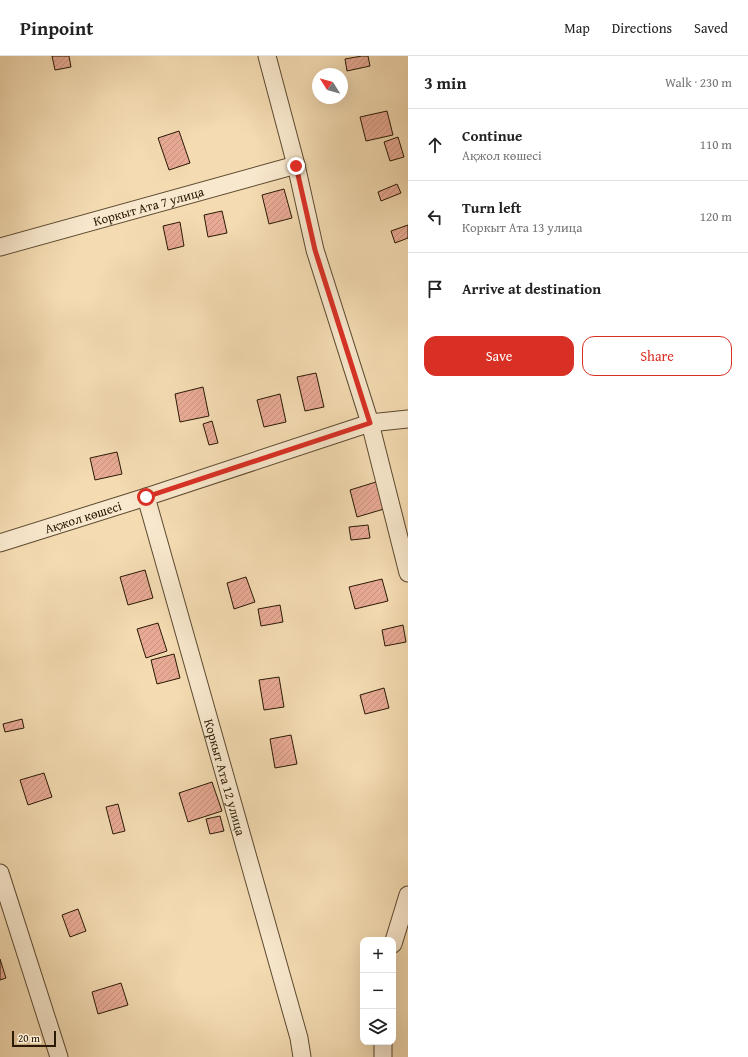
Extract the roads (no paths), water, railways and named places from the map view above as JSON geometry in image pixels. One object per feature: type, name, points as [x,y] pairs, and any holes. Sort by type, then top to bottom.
[{"type":"street","points":[[267,56],[296,166],[315,250],[370,423],[408,573]]},
{"type":"street","name":"Коркыт Ата 7 улица","points":[[0,247],[296,166]]},
{"type":"street","name":"Ақжол көшесі","points":[[0,543],[146,497],[370,423],[408,419]]},
{"type":"street","name":"Коркыт Ата 12 улица","points":[[146,497],[299,1038],[302,1057]]},
{"type":"street","points":[[0,873],[59,1057]]},
{"type":"street","points":[[395,937],[408,894]]},
{"type":"street","points":[[383,1045],[383,1057]]}]
